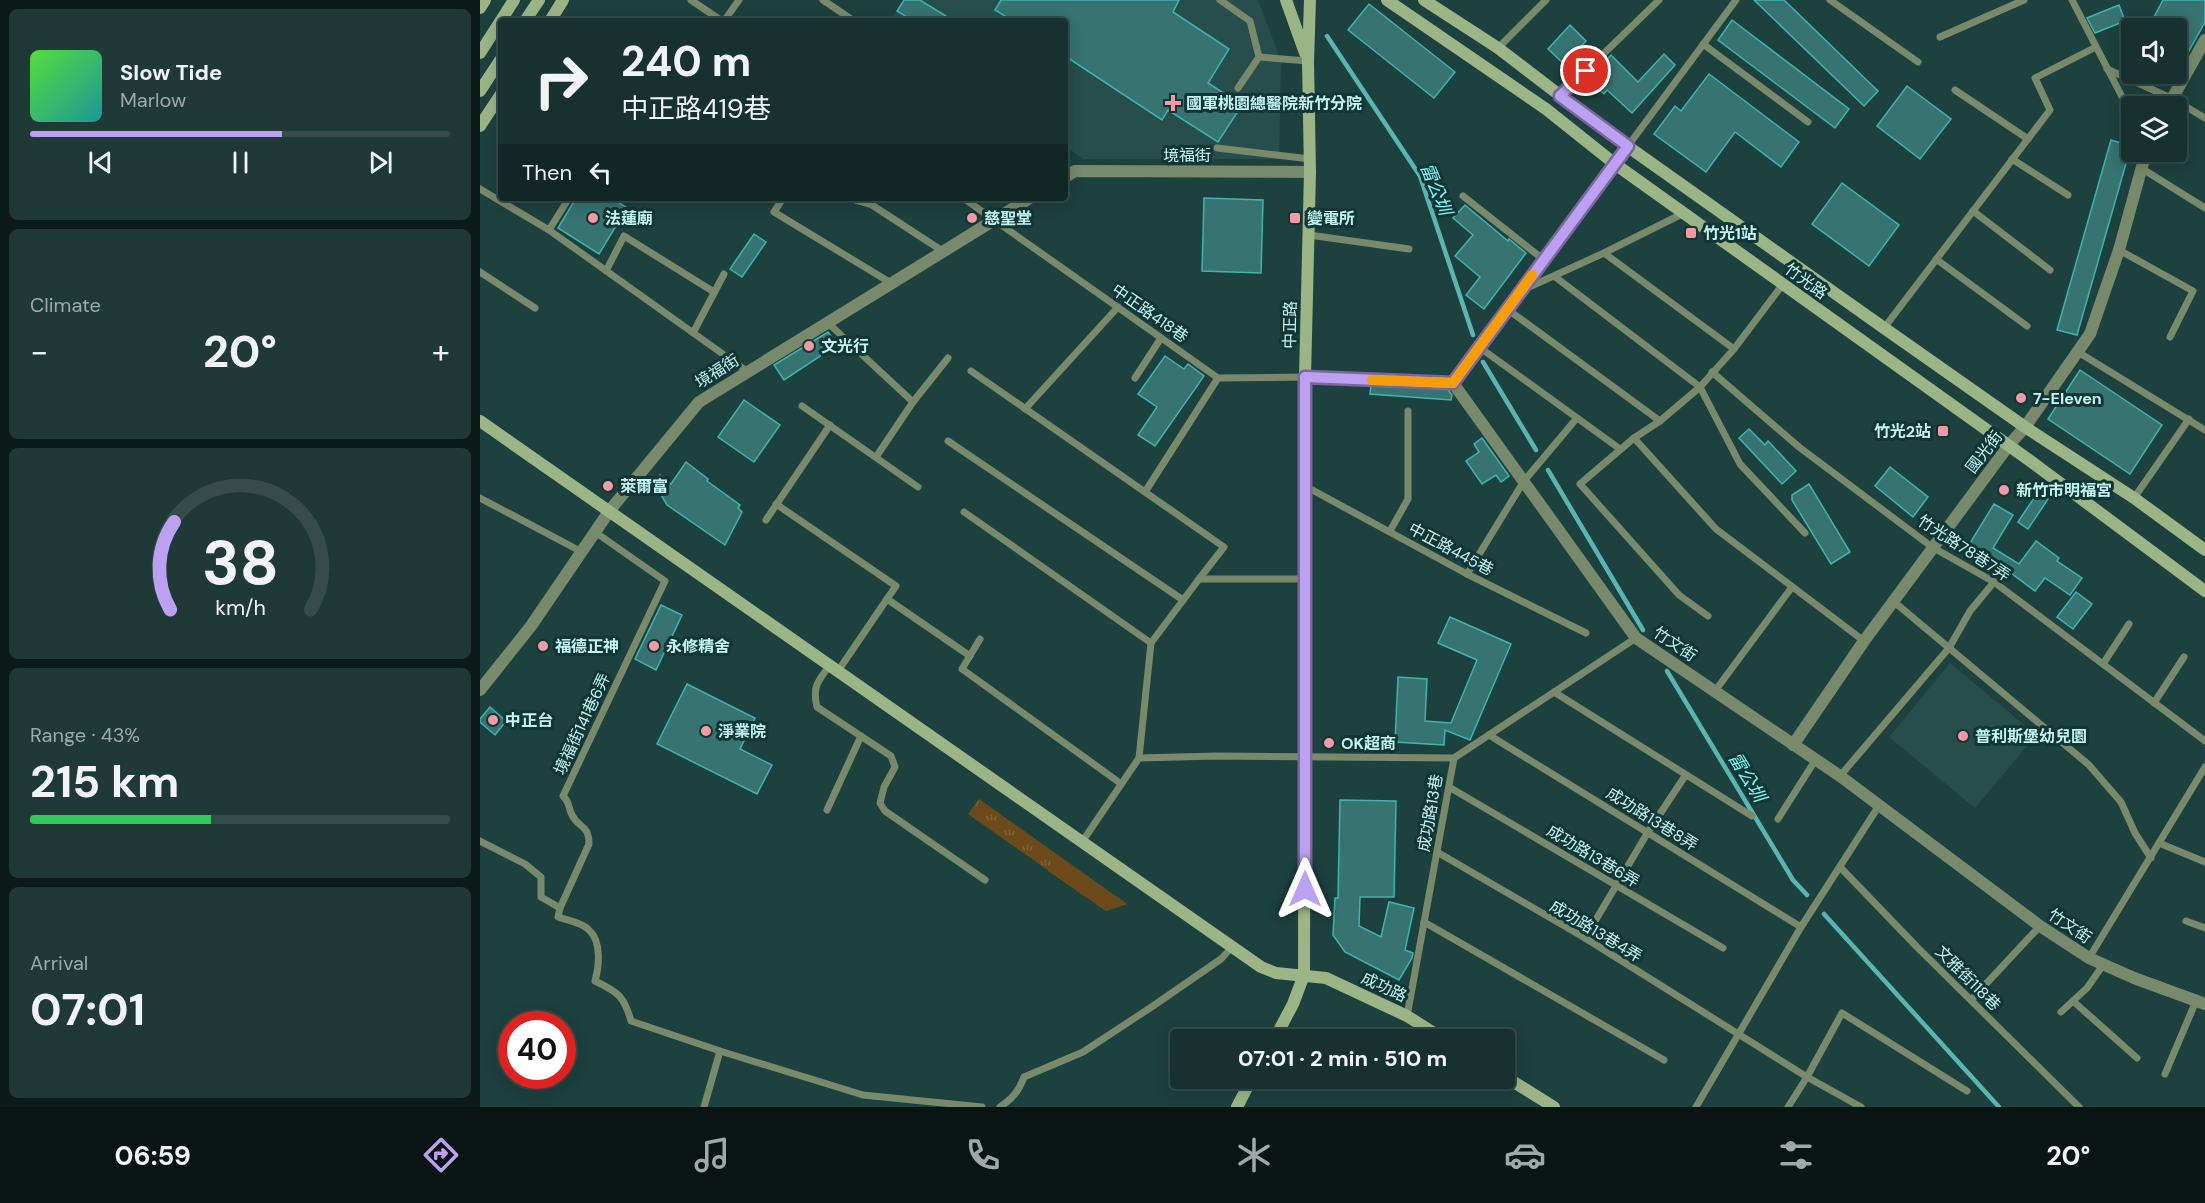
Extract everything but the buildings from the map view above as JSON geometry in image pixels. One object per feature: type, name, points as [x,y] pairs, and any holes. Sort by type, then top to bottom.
[{"type":"street","points":[[480,8],[485,0]]},
{"type":"street","points":[[502,18],[513,0]]},
{"type":"street","points":[[527,18],[539,0]]},
{"type":"street","points":[[552,18],[563,0]]},
{"type":"street","points":[[1286,0],[1308,61]]},
{"type":"street","name":"中正路","points":[[1280,1029],[1293,1004],[1304,975],[1305,377],[1310,172],[1308,61],[1310,0]]},
{"type":"street","name":"竹光路","points":[[1387,0],[1546,109],[1615,164],[2009,445],[2205,591]]},
{"type":"street","name":"竹光路","points":[[1424,0],[1498,48],[1628,146],[1884,328],[2025,427],[2134,498],[2205,550]]},
{"type":"street","points":[[480,53],[498,24]]},
{"type":"street","points":[[2174,96],[2205,40]]},
{"type":"street","points":[[480,91],[498,64]]},
{"type":"street","points":[[480,126],[498,99]]},
{"type":"street","points":[[1453,383],[1628,146]]},
{"type":"street","name":"國光街","points":[[1793,745],[1864,641],[1932,547],[2025,427],[2090,334],[2119,250],[2143,162]]},
{"type":"street","name":"境福街","points":[[1068,175],[1075,171],[1310,172]]},
{"type":"street","name":"境福街","points":[[482,683],[531,626],[610,510],[699,402],[1025,201]]},
{"type":"street","name":"竹文街","points":[[1453,383],[1636,638],[1880,804],[2040,926],[2088,958],[2200,1003]]},
{"type":"street","name":"成功路","points":[[480,421],[1261,967],[1276,973],[1326,978],[1407,1016],[1427,1029]]},
{"type":"street","points":[[1515,1083],[1554,1107]]},
{"type":"street","points":[[1237,1107],[1246,1089]]},
{"type":"lane","points":[[690,0],[718,18]]},
{"type":"lane","points":[[725,18],[739,0]]},
{"type":"lane","points":[[824,0],[850,18]]},
{"type":"lane","points":[[1220,0],[1250,21],[1259,57],[1238,88]]},
{"type":"lane","points":[[1498,48],[1546,0]]},
{"type":"lane","points":[[1560,96],[1659,0]]},
{"type":"lane","points":[[1628,146],[1736,0]]},
{"type":"lane","points":[[1830,0],[1918,62]]},
{"type":"lane","points":[[1940,37],[2024,0]]},
{"type":"lane","points":[[2072,0],[2121,96]]},
{"type":"lane","points":[[1703,44],[1808,122]]},
{"type":"lane","points":[[1884,328],[2050,110],[2035,78],[2096,47]]},
{"type":"lane","points":[[1259,57],[1308,61]]},
{"type":"lane","points":[[2107,69],[2157,96]]},
{"type":"lane","points":[[1955,90],[2028,139]]},
{"type":"lane","points":[[2187,110],[2205,118]]},
{"type":"lane","points":[[1217,148],[1310,159]]},
{"type":"lane","points":[[2012,159],[2067,195]]},
{"type":"lane","points":[[2141,168],[2205,208]]},
{"type":"lane","points":[[480,189],[498,200]]},
{"type":"lane","points":[[1463,196],[1544,260]]},
{"type":"lane","points":[[500,201],[549,230],[748,372]]},
{"type":"lane","points":[[549,230],[567,201]]},
{"type":"lane","points":[[781,201],[774,212],[891,283]]},
{"type":"lane","points":[[857,201],[872,206],[944,252]]},
{"type":"lane","name":"中正路418巷","points":[[967,201],[1218,378]]},
{"type":"lane","points":[[1973,211],[2050,270]]},
{"type":"lane","points":[[1521,290],[1604,253],[1684,213]]},
{"type":"lane","points":[[1309,235],[1409,249]]},
{"type":"lane","points":[[606,271],[624,236],[714,292]]},
{"type":"lane","points":[[2119,250],[2193,291],[2170,337]]},
{"type":"lane","points":[[1604,253],[1734,349]]},
{"type":"lane","points":[[1936,259],[2027,326]]},
{"type":"lane","points":[[480,272],[535,308]]},
{"type":"lane","points":[[693,333],[724,274]]},
{"type":"lane","points":[[1554,276],[1700,387],[1740,464],[1804,533]]},
{"type":"lane","points":[[1708,616],[1679,596],[1580,484],[1620,449],[1660,421],[1700,387],[1734,349],[1782,284]]},
{"type":"lane","points":[[1026,409],[1118,307]]},
{"type":"lane","points":[[1507,309],[1660,421]]},
{"type":"lane","points":[[828,322],[913,402]]},
{"type":"lane","points":[[1135,378],[1161,338]]},
{"type":"lane","points":[[1479,347],[1620,449]]},
{"type":"lane","points":[[2078,351],[2205,430]]},
{"type":"lane","points":[[876,457],[913,402],[948,358]]},
{"type":"lane","points":[[972,371],[1224,547],[1151,643],[1139,758],[1082,842]]},
{"type":"lane","name":"竹光路78巷7弄","points":[[1712,372],[1799,447],[1932,547],[1994,582],[2205,741]]},
{"type":"lane","points":[[1145,492],[1218,378],[1305,377],[1453,383]]},
{"type":"lane","points":[[802,406],[918,487]]},
{"type":"lane","points":[[1390,531],[1408,499],[1408,411]]},
{"type":"lane","points":[[1467,574],[1524,481],[1577,418]]},
{"type":"lane","points":[[2134,498],[2189,419]]},
{"type":"lane","points":[[765,520],[830,425]]},
{"type":"lane","points":[[1634,438],[1716,529],[1864,641]]},
{"type":"lane","points":[[948,441],[1183,600]]},
{"type":"lane","name":"中正路445巷","points":[[1305,486],[1467,574],[1586,633]]},
{"type":"lane","points":[[480,498],[582,552]]},
{"type":"lane","points":[[776,504],[896,586],[833,668],[818,681],[814,693],[817,707],[891,756],[895,762],[880,802],[885,811],[985,880]]},
{"type":"lane","points":[[964,512],[1151,643]]},
{"type":"lane","name":"境福街141巷6弄","points":[[560,908],[589,844],[589,834],[584,826],[572,816],[568,801],[563,796],[664,581],[595,532]]},
{"type":"lane","points":[[1199,579],[1305,579]]},
{"type":"lane","points":[[1840,776],[1949,648],[1970,611],[1994,582]]},
{"type":"lane","points":[[1714,691],[1792,587]]},
{"type":"lane","points":[[886,599],[970,656]]},
{"type":"lane","points":[[1893,601],[2090,765],[2121,802],[2135,833],[2151,858]]},
{"type":"lane","points":[[2103,664],[2129,624]]},
{"type":"lane","name":"成功路13巷","points":[[1407,1016],[1454,758],[1636,638]]},
{"type":"lane","points":[[980,639],[962,669],[1120,783]]},
{"type":"lane","points":[[2154,703],[2184,657]]},
{"type":"lane","points":[[1554,692],[1752,816]]},
{"type":"lane","name":"成功路13巷8弄","points":[[1489,735],[1801,927]]},
{"type":"lane","points":[[827,810],[861,736]]},
{"type":"lane","points":[[1139,758],[1218,756],[1454,758]]},
{"type":"lane","points":[[1779,819],[1816,759]]},
{"type":"lane","points":[[2088,958],[2205,767]]},
{"type":"lane","points":[[1585,938],[1648,832],[1686,776]]},
{"type":"lane","name":"成功路13巷6弄","points":[[1449,787],[1723,948]]},
{"type":"lane","points":[[1696,1107],[1801,927],[1880,804]]},
{"type":"lane","points":[[480,841],[525,864],[540,877],[542,897],[560,908],[558,917],[589,929],[598,953],[599,966],[596,981],[617,992],[627,1005],[631,1021],[863,1095],[982,1107]]},
{"type":"lane","points":[[2159,843],[2205,862]]},
{"type":"lane","name":"成功路13巷4弄","points":[[1437,852],[1585,938],[1807,1077],[1861,1107]]},
{"type":"lane","name":"文雅街118巷","points":[[1840,867],[2079,1107]]},
{"type":"lane","points":[[2186,921],[2205,928]]},
{"type":"lane","points":[[1424,922],[1664,1060]]},
{"type":"lane","points":[[1971,1000],[2040,926]]},
{"type":"lane","points":[[1000,1107],[1011,1100],[1020,1089],[1024,1077],[1083,1052],[1221,959],[1232,947]]},
{"type":"lane","points":[[2061,1012],[2087,988],[2103,965]]},
{"type":"lane","points":[[2073,1001],[2137,1058]]},
{"type":"lane","points":[[2165,1074],[2200,1003]]},
{"type":"lane","points":[[1788,1107],[1842,1013],[1967,1090]]},
{"type":"lane","points":[[704,1107],[720,1051]]},
{"type":"shaded area","name":"國軍桃園總醫院新竹分院","points":[[904,0],[1258,0],[1281,61],[1279,159],[1083,159],[1068,148],[1068,18],[892,18]]},
{"type":"shaded area","name":"普利斯堡幼兒園","points":[[1950,663],[2036,735],[1975,808],[1889,737]]},
{"type":"green space","points":[[979,799],[1127,904],[1106,911],[968,814]]},
{"type":"green space","points":[[1058,856],[1127,904],[1106,911],[1048,871]]},
{"type":"waterway","name":"雷公圳","points":[[1327,36],[1420,176],[1473,335]]},
{"type":"waterway","name":"雷公圳","points":[[1483,362],[1536,450]]},
{"type":"waterway","name":"雷公圳","points":[[1548,470],[1643,630]]},
{"type":"waterway","name":"雷公圳","points":[[1667,671],[1793,880],[1807,895]]},
{"type":"waterway","name":"雷公圳","points":[[1824,914],[1999,1107]]},
{"type":"slow traffic","points":[[1372,380],[1453,383],[1532,275]]},
{"type":"place","name":"國軍桃園總醫院新竹分院","points":[[1173,103]]},
{"type":"place","name":"法蓮廟","points":[[593,218]]},
{"type":"place","name":"慈聖堂","points":[[972,218]]},
{"type":"place","name":"變電所","points":[[1295,218]]},
{"type":"place","name":"竹光1站","points":[[1691,233]]},
{"type":"place","name":"文光行","points":[[809,346]]},
{"type":"place","name":"7-Eleven","points":[[2021,398]]},
{"type":"place","name":"竹光2站","points":[[1943,431]]},
{"type":"place","name":"萊爾富","points":[[608,486]]},
{"type":"place","name":"新竹市明福宮","points":[[2004,490]]},
{"type":"place","name":"福德正神","points":[[543,646]]},
{"type":"place","name":"永修精舍","points":[[654,646]]},
{"type":"place","name":"中正台","points":[[493,720]]},
{"type":"place","name":"淨業院","points":[[706,731]]},
{"type":"place","name":"普利斯堡幼兒園","points":[[1963,736]]},
{"type":"place","name":"OK超商","points":[[1329,743]]},
{"type":"route","points":[[1305,889],[1305,377],[1453,383],[1628,146],[1560,96],[1586,71]]}]
